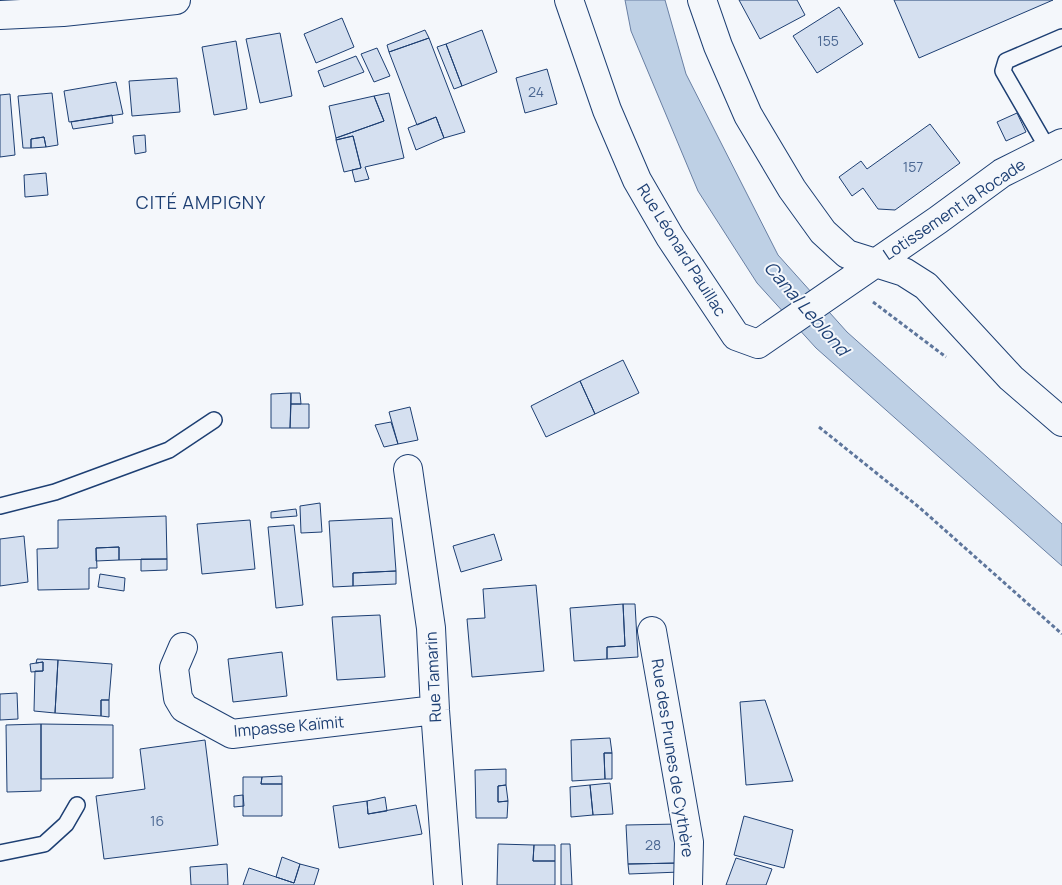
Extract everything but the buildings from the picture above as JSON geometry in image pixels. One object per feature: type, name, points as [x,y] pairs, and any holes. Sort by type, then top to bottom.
[{"type":"street","points":[[0,15],[63,12],[176,0]]},
{"type":"street","name":"Rue Léonard Pauillac","points":[[569,0],[607,110],[637,180],[670,237],[736,336],[758,344]]},
{"type":"street","points":[[702,0],[718,46],[748,115],[792,188],[823,232],[848,254],[904,272],[926,286],[1011,378],[1062,422]]},
{"type":"street","name":"Lotissement la Rocade","points":[[758,344],[938,220],[1002,173],[1055,146]]},
{"type":"street","name":"Rue Tamarin","points":[[408,469],[431,628],[448,885]]},
{"type":"street","name":"Rue des Prunes de Cythère","points":[[652,631],[689,842],[688,885]]},
{"type":"street","name":"Impasse Kaïmit","points":[[183,647],[174,668],[178,698],[184,708],[232,734],[435,710]]},
{"type":"lane","points":[[1055,146],[1003,71],[1006,60],[1062,37]]},
{"type":"lane","points":[[0,506],[56,492],[169,450],[214,420]]},
{"type":"lane","points":[[0,853],[44,844],[66,824],[77,805]]},
{"type":"path","points":[[819,427],[920,508],[1062,634]]},
{"type":"water","name":"Canal Leblond","points":[[625,0],[665,0],[686,74],[778,255],[847,332],[1062,524],[1062,566],[816,348],[757,283],[698,191],[631,31]]},
{"type":"district","name":"CITÉ AMPIGNY","points":[[201,202]]}]
